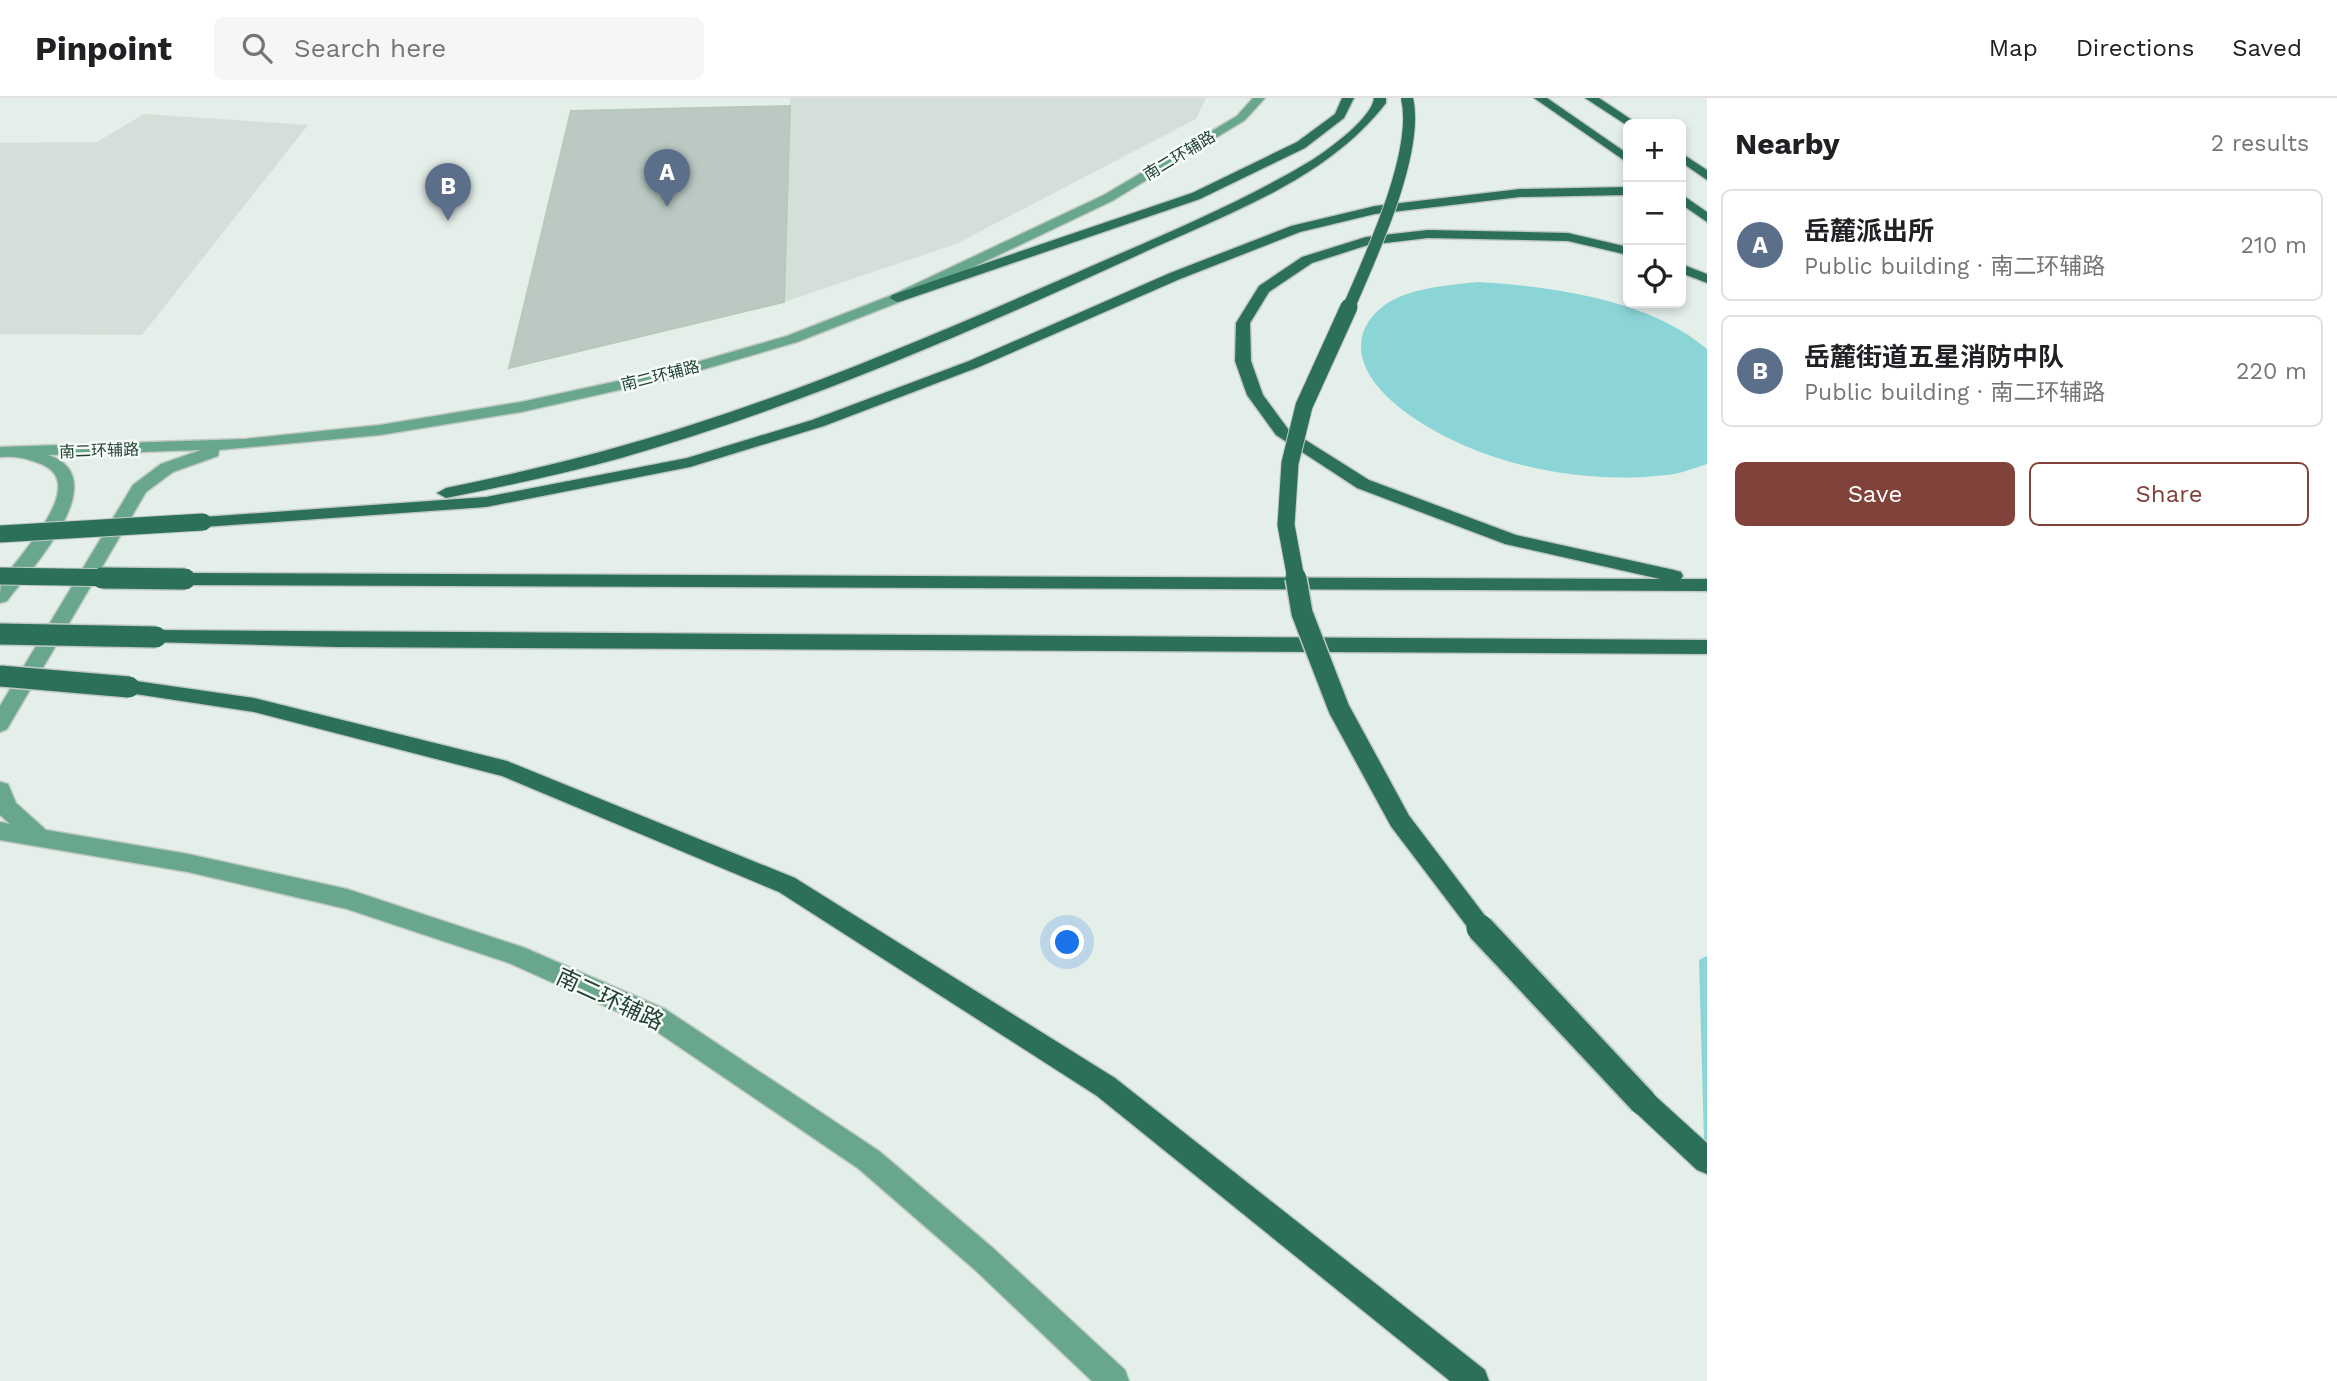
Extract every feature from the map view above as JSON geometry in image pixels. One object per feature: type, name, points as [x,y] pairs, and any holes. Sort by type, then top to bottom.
[{"type":"highway","points":[[897,298],[1196,196],[1301,145],[1340,116],[1348,98]]},
{"type":"highway","points":[[489,494],[771,402],[932,340],[1206,220],[1312,167],[1353,135],[1380,103],[1380,98]]},
{"type":"highway","points":[[1407,98],[1409,134],[1384,228],[1304,406],[1290,463],[1286,525],[1302,613],[1339,709],[1400,821],[1492,943],[1643,1102],[1707,1161]]},
{"type":"highway","points":[[1541,98],[1623,155]]},
{"type":"highway","points":[[1591,98],[1624,119]]},
{"type":"highway","points":[[1686,161],[1707,176]]},
{"type":"highway","points":[[0,534],[203,522],[345,510],[489,494],[690,461],[818,423],[974,364],[1175,276],[1296,229],[1375,210],[1520,193],[1623,191]]},
{"type":"highway","points":[[1686,196],[1707,197]]},
{"type":"highway","points":[[1686,200],[1707,218]]},
{"type":"highway","points":[[1623,250],[1568,237],[1487,233],[1428,234],[1366,241],[1307,260],[1265,289],[1243,323],[1243,361],[1255,395],[1282,432],[1363,484],[1511,540],[1707,584]]},
{"type":"highway","points":[[1686,270],[1707,279]]},
{"type":"highway","points":[[0,576],[185,579],[1707,584]]},
{"type":"highway","points":[[0,634],[350,640],[1707,647]]},
{"type":"highway","points":[[0,676],[129,687],[254,705],[507,769],[787,885],[1106,1087],[1474,1381]]},
{"type":"main road","name":"南二环辅路","points":[[0,452],[244,444],[380,430],[495,411],[672,374],[792,339],[897,298],[1108,198],[1241,118],[1259,98]]},
{"type":"main road","points":[[0,724],[139,489],[167,468],[201,454],[244,444]]},
{"type":"main road","points":[[0,597],[61,512],[68,492],[66,476],[55,464],[21,452]]},
{"type":"main road","points":[[0,790],[7,808],[38,836]]},
{"type":"main road","name":"南二环辅路","points":[[0,831],[188,863],[347,899],[516,955],[656,1017],[869,1160],[984,1259],[1114,1381]]},
{"type":"shaded area","points":[[790,98],[1206,98],[1196,119],[956,244],[784,302]]},
{"type":"shaded area","points":[[144,114],[308,125],[142,335],[0,334],[0,143],[97,142]]},
{"type":"water","points":[[1478,282],[1568,292],[1632,308],[1684,332],[1707,349],[1707,464],[1676,473],[1641,477],[1563,473],[1487,454],[1463,445],[1412,417],[1380,389],[1368,373],[1362,355],[1362,337],[1372,316],[1381,308],[1401,296],[1433,287]]},
{"type":"water","points":[[1707,956],[1707,1143],[1704,1140],[1699,960]]},
{"type":"building","points":[[790,106],[784,302],[509,368],[571,111]]},
{"type":"place","name":"岳麓派出所","points":[[667,207]]},
{"type":"place","name":"岳麓街道五星消防中队","points":[[448,221]]}]
